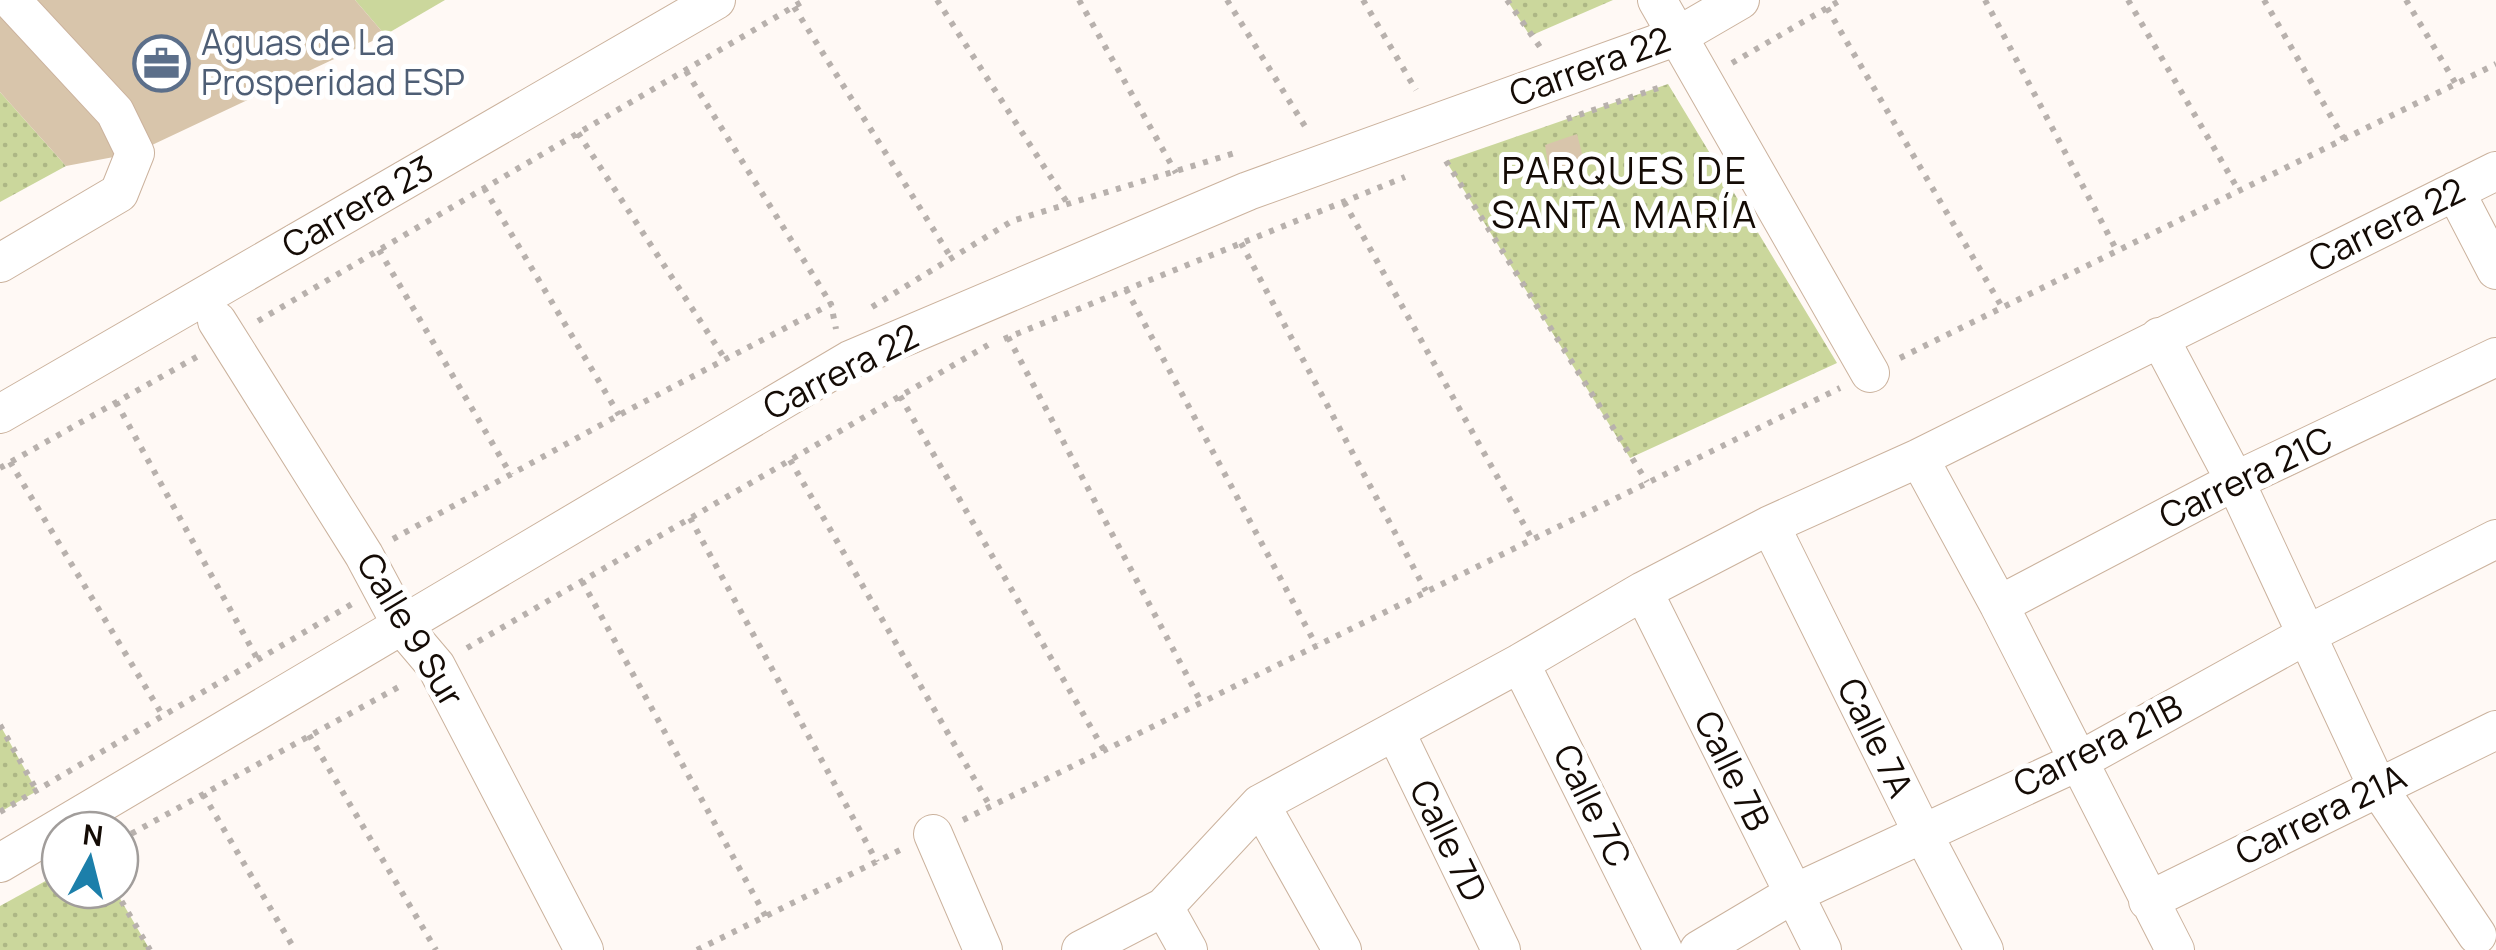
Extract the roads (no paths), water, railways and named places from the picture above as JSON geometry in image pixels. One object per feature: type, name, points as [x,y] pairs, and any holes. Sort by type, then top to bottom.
[{"type":"street","points":[[0,263],[119,193],[135,153],[115,112],[11,0]]},
{"type":"street","name":"Carrera 23","points":[[0,414],[716,0]]},
{"type":"street","points":[[1657,0],[1870,372]]},
{"type":"street","name":"Carrera 22","points":[[0,862],[850,360],[1248,190],[1678,36],[1740,0]]},
{"type":"street","name":"Carrera 22","points":[[1081,950],[1164,906],[1260,804],[1644,591],[1770,525],[1919,458],[2496,171]]},
{"type":"street","points":[[2455,190],[2496,270]]},
{"type":"street","name":"Calle 9 Sur","points":[[222,330],[364,555],[402,626],[436,666],[584,950]]},
{"type":"street","points":[[2159,337],[2235,481],[2377,786],[2474,937]]},
{"type":"street","name":"Carrera 21C","points":[[1999,604],[2235,481],[2496,358]]},
{"type":"street","points":[[1919,458],[1999,604],[2175,950]]},
{"type":"street","name":"Calle 7A","points":[[1770,525],[1984,950]]},
{"type":"street","name":"Carrera 21B","points":[[1699,950],[1793,894],[2077,762],[2308,634],[2496,539]]},
{"type":"street","name":"Calle 7B","points":[[1644,591],[1822,950]]},
{"type":"street","name":"Calle 7C","points":[[1520,663],[1663,950]]},
{"type":"street","name":"Carrera 21A","points":[[2148,901],[2496,730]]},
{"type":"street","name":"Calle 7D","points":[[1395,732],[1501,950]]},
{"type":"street","points":[[1260,804],[1342,950]]},
{"type":"street","points":[[933,834],[983,950]]},
{"type":"street","points":[[1164,906],[1188,950]]},
{"type":"place","name":"Aguas de La Prosperidad ESP","points":[[162,63]]},
{"type":"district","name":"PARQUES DE SANTA MARÍA","points":[[1625,193]]}]
